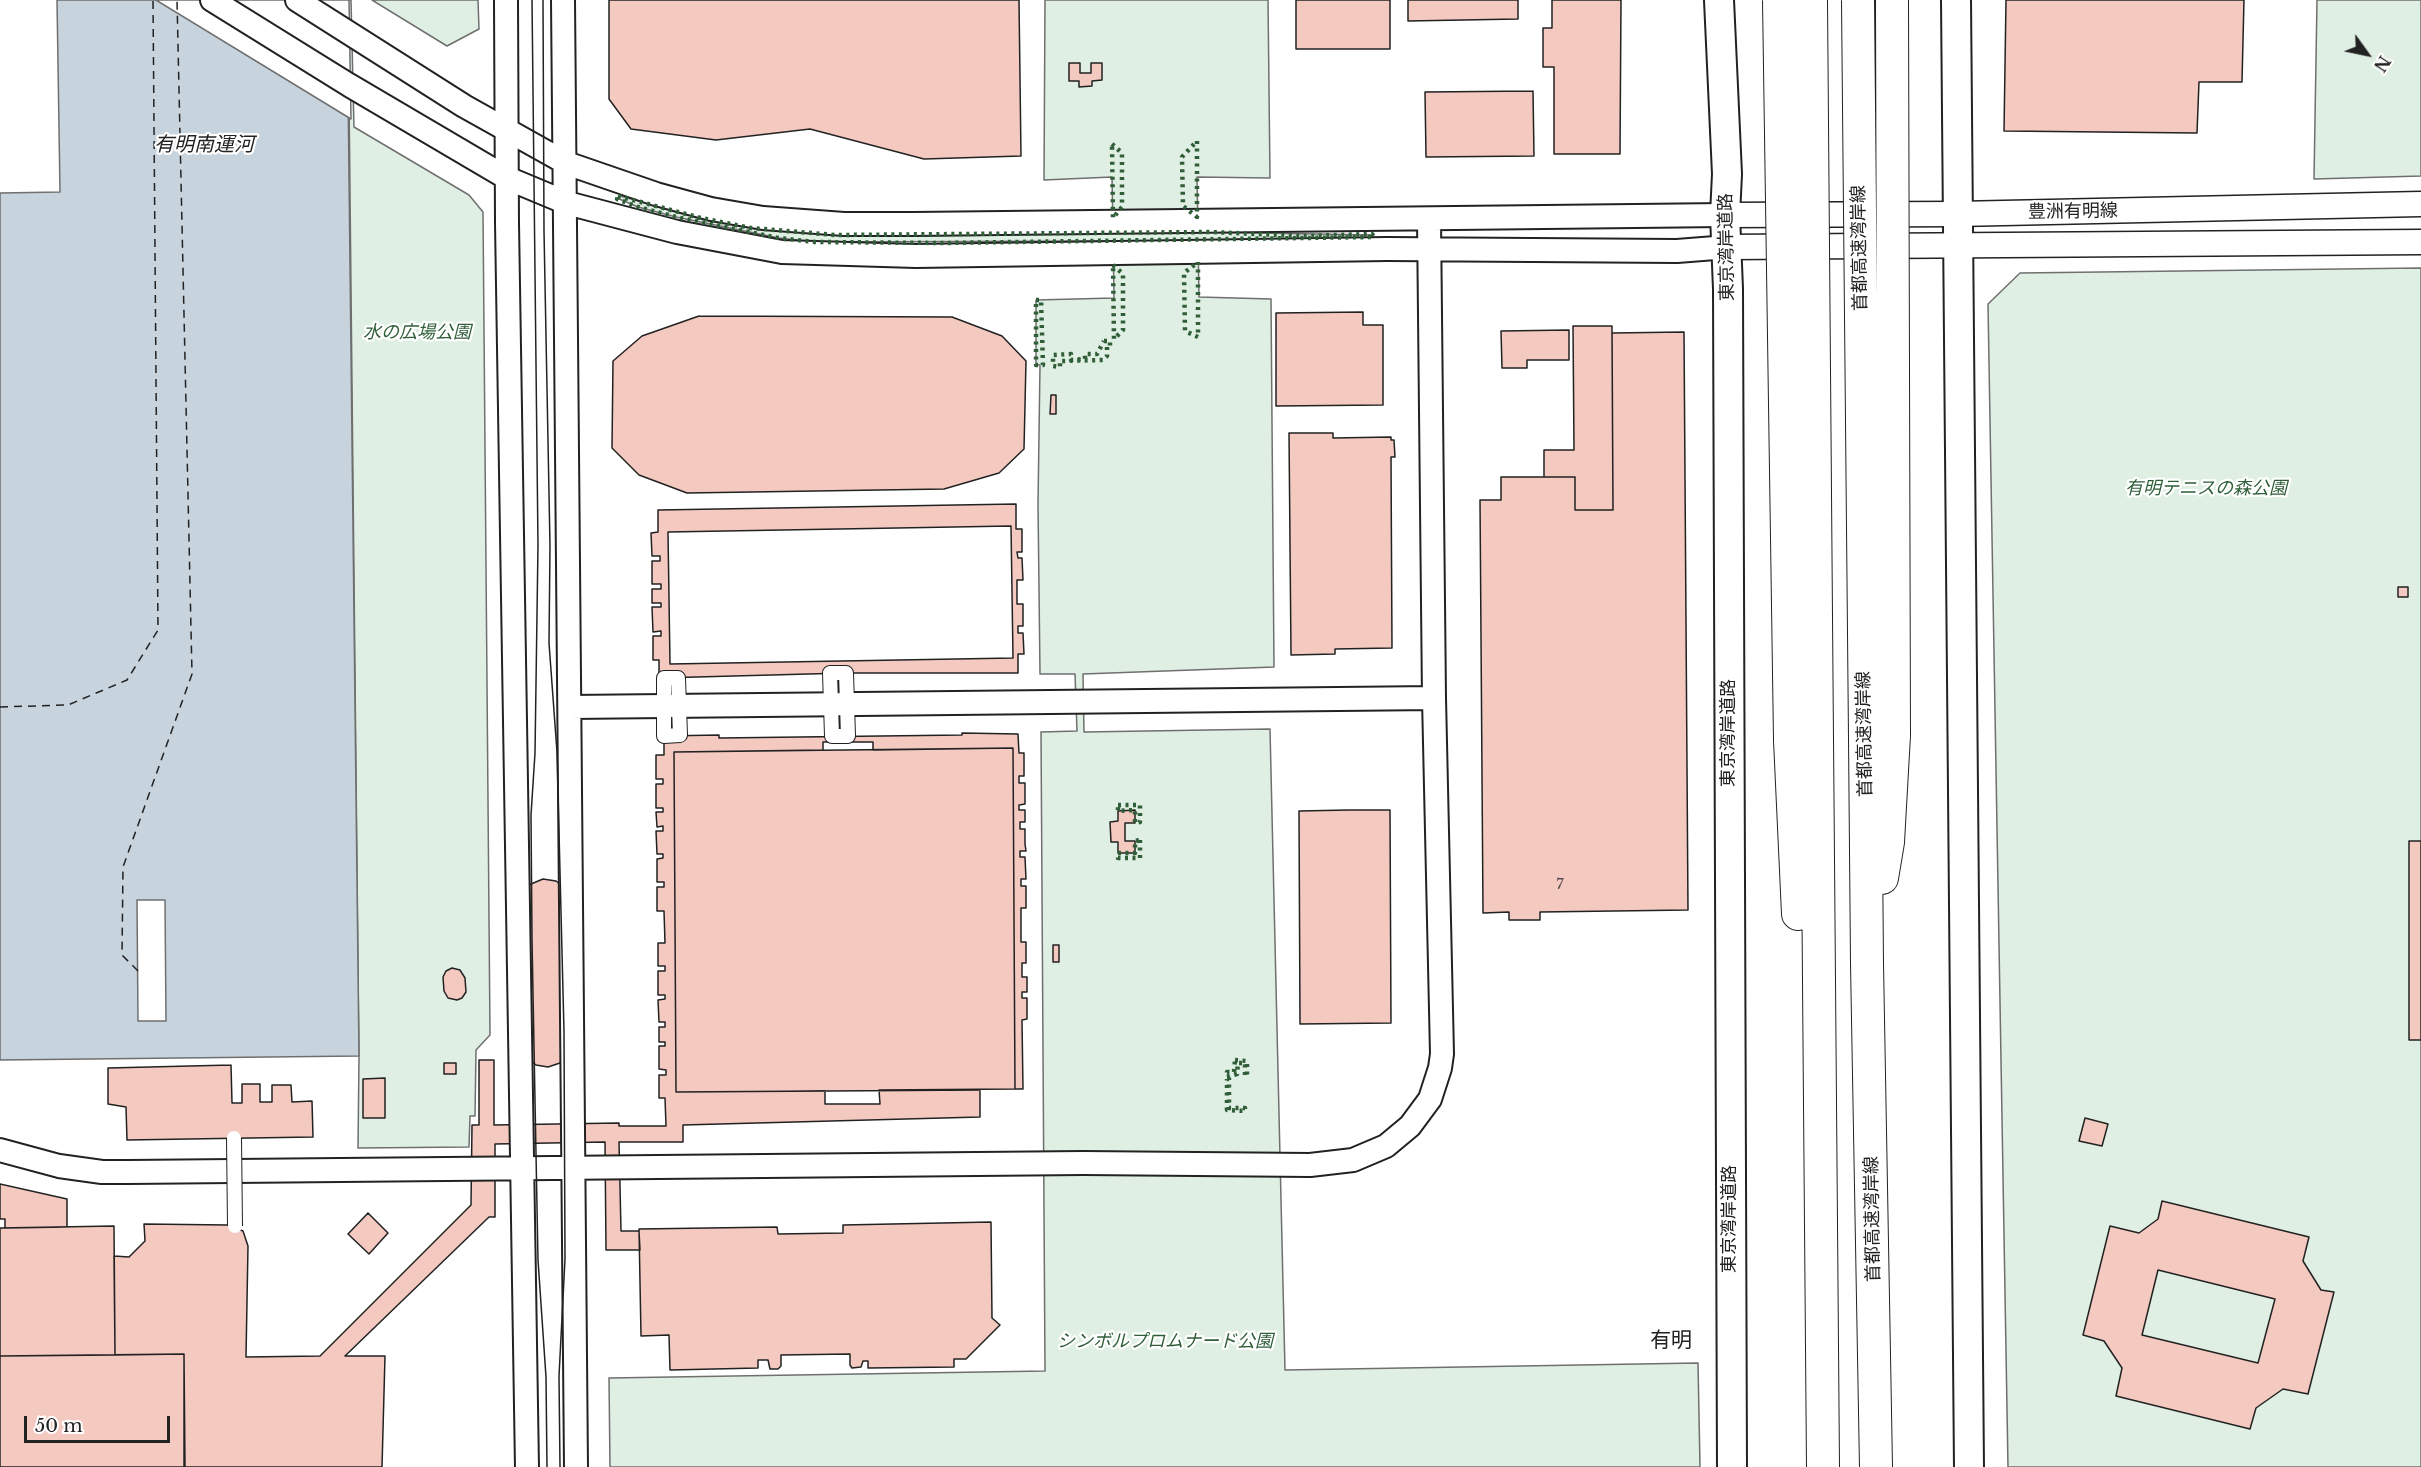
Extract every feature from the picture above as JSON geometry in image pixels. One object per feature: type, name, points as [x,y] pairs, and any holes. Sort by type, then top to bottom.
[{"type":"highway","name":"東京湾岸道路","points":[[1719,0],[1727,174],[1725,215],[1728,247],[1731,1464]]},
{"type":"highway","points":[[1779,0],[1804,739],[1811,1183],[1822,1252],[1823,1467]]},
{"type":"highway","points":[[1804,739],[1811,0]]},
{"type":"highway","name":"首都高速湾岸線","points":[[1858,0],[1880,737],[1867,963],[1876,1467]]},
{"type":"highway","points":[[1880,737],[1892,0]]},
{"type":"highway","points":[[1956,0],[1969,1467]]},
{"type":"highway","points":[[1968,1360],[1982,1467]]},
{"type":"main road","name":"豊洲有明線","points":[[1725,215],[1957,214],[2421,204]]},
{"type":"main road","name":"豊洲有明線","points":[[1728,247],[2421,242]]},
{"type":"street","points":[[212,0],[507,178],[567,203],[677,232],[782,252],[916,256],[1430,250],[1677,250],[1728,247]]},
{"type":"street","points":[[297,0],[508,132],[566,163],[656,194],[711,209],[763,218],[844,224],[1725,215]]},
{"type":"street","points":[[506,0],[527,1467]]},
{"type":"street","points":[[564,0],[576,1467]]},
{"type":"street","points":[[0,1150],[59,1166],[102,1172],[1083,1163],[1328,1164],[1353,1161],[1386,1146],[1410,1126],[1430,1099],[1441,1061],[1443,1027],[1434,698],[1429,219]]},
{"type":"street","points":[[570,707],[1434,698]]},
{"type":"street","points":[[234,1138],[235,1226]]},
{"type":"green space","name":"水の広場公園","points":[[348,0],[351,0],[354,127],[469,195],[483,212],[490,1035],[476,1050],[475,1116],[470,1116],[469,1147],[358,1148],[359,1056]]},
{"type":"green space","points":[[372,0],[478,0],[479,29],[447,46]]},
{"type":"green space","name":"シンボルプロムナード公園","points":[[1045,0],[1268,0],[1270,178],[1197,177],[1198,232],[1374,235],[1371,238],[1198,240],[1199,297],[1271,299],[1274,667],[1083,674],[1084,732],[1270,729],[1285,1370],[1698,1363],[1700,1467],[610,1467],[609,1378],[1045,1371],[1041,732],[1077,731],[1075,674],[1040,674],[1038,504],[1040,365],[1036,365],[1036,300],[1114,298],[1113,241],[815,242],[779,238],[676,217],[638,207],[617,198],[620,196],[701,218],[792,232],[890,236],[1113,233],[1112,177],[1044,180]]},
{"type":"green space","points":[[2317,0],[2421,0],[2421,176],[2314,179]]},
{"type":"green space","name":"有明テニスの森公園","points":[[2421,268],[2421,1467],[2008,1467],[1988,304],[2020,273]]},
{"type":"water","name":"有明南運河","points":[[57,0],[347,0],[359,1056],[0,1060],[0,193],[60,192]]},
{"type":"pier","points":[[156,0],[349,0],[351,119]]},
{"type":"pier","points":[[137,900],[165,900],[166,1021],[138,1021]]},
{"type":"building","points":[[609,0],[1019,0],[1021,156],[924,159],[810,129],[716,140],[631,129],[609,99]]},
{"type":"building","points":[[1296,0],[1390,0],[1390,49],[1296,49]]},
{"type":"building","points":[[1408,0],[1518,0],[1518,19],[1408,21]]},
{"type":"building","points":[[1552,0],[1621,0],[1620,154],[1554,154],[1554,67],[1543,67],[1543,28],[1552,28]]},
{"type":"building","points":[[2006,0],[2244,0],[2242,82],[2199,82],[2197,133],[2004,131]]},
{"type":"building","points":[[1069,63],[1080,63],[1080,73],[1091,73],[1091,63],[1102,63],[1102,80],[1092,81],[1092,86],[1079,87],[1079,81],[1069,81]]},
{"type":"building","points":[[1533,91],[1534,156],[1426,157],[1425,92]]},
{"type":"building","points":[[1363,312],[1363,325],[1383,325],[1383,405],[1276,406],[1276,313]]},
{"type":"building","points":[[699,316],[952,317],[1002,336],[1026,361],[1024,449],[999,473],[944,489],[687,493],[639,475],[612,448],[613,361],[642,336]]},
{"type":"building","points":[[1573,326],[1612,326],[1613,510],[1575,510],[1575,477],[1544,477],[1544,450],[1574,450]]},
{"type":"building","points":[[1569,330],[1569,360],[1527,360],[1527,368],[1502,368],[1501,331]]},
{"type":"building","points":[[1684,332],[1688,910],[1540,912],[1540,920],[1509,920],[1509,912],[1483,913],[1480,500],[1501,500],[1501,477],[1575,477],[1575,510],[1613,510],[1612,333]]},
{"type":"building","points":[[1051,395],[1056,395],[1056,414],[1050,414]]},
{"type":"building","points":[[1289,433],[1333,433],[1333,438],[1391,437],[1391,440],[1394,440],[1395,457],[1391,457],[1392,648],[1335,649],[1335,654],[1291,655]]},
{"type":"building","points":[[1016,504],[1016,529],[1022,529],[1022,552],[1017,552],[1018,558],[1022,558],[1023,580],[1017,580],[1017,604],[1023,604],[1023,626],[1018,626],[1018,633],[1023,633],[1024,654],[1018,654],[1018,673],[846,673],[659,678],[659,660],[653,660],[653,636],[661,636],[661,631],[653,632],[652,607],[661,607],[661,603],[652,603],[652,589],[661,589],[661,584],[652,584],[652,561],[660,561],[660,556],[652,556],[651,533],[658,532],[658,510]]},
{"type":"building","points":[[1011,526],[1013,658],[670,664],[668,532]]},
{"type":"building","points":[[2398,587],[2408,587],[2408,597],[2398,597]]},
{"type":"building","points":[[962,733],[1018,734],[1019,753],[1024,753],[1024,776],[1019,776],[1019,783],[1025,783],[1025,804],[1019,805],[1019,810],[1025,810],[1025,822],[1020,822],[1020,829],[1025,829],[1026,851],[1020,851],[1020,857],[1025,857],[1026,879],[1021,879],[1021,886],[1026,886],[1026,908],[1021,908],[1021,942],[1026,942],[1026,963],[1022,963],[1022,977],[1027,977],[1027,992],[1022,992],[1022,998],[1027,998],[1027,1019],[1022,1020],[1023,1089],[1015,1089],[1013,748],[674,752],[676,1092],[980,1090],[980,1117],[683,1125],[683,1142],[619,1142],[621,1231],[639,1231],[640,1250],[606,1250],[605,1142],[495,1144],[495,1217],[489,1217],[345,1356],[385,1356],[382,1467],[184,1467],[184,1354],[115,1355],[114,1256],[129,1257],[145,1241],[144,1224],[228,1225],[243,1231],[248,1246],[246,1357],[320,1356],[471,1205],[472,1125],[479,1125],[479,1060],[494,1060],[494,1125],[619,1123],[619,1126],[666,1126],[665,1098],[659,1098],[659,1075],[666,1075],[666,1070],[659,1069],[659,1046],[665,1046],[665,1042],[659,1042],[659,1027],[665,1027],[665,1022],[659,1022],[658,1000],[665,999],[665,995],[658,995],[658,971],[665,971],[665,966],[658,966],[658,943],[665,943],[664,911],[657,911],[657,887],[664,887],[664,882],[657,882],[657,859],[663,858],[663,854],[657,854],[656,831],[663,831],[663,826],[657,827],[656,812],[663,812],[663,808],[656,808],[656,784],[663,784],[663,779],[656,779],[656,755],[664,755],[664,736],[719,735],[719,738],[962,735]]},
{"type":"building","points":[[823,742],[873,742],[873,750],[1013,748],[1015,1089],[879,1090],[880,1104],[825,1104],[825,1091],[676,1092],[674,752],[823,750]]},
{"type":"building","points":[[1135,810],[1135,823],[1125,823],[1125,841],[1135,841],[1135,853],[1118,853],[1118,842],[1111,842],[1110,822],[1118,821],[1118,811]]},
{"type":"building","points":[[1390,810],[1391,1023],[1300,1024],[1299,811]]},
{"type":"building","points":[[2409,841],[2421,841],[2421,1040],[2409,1040]]},
{"type":"building","points":[[543,879],[556,881],[565,888],[563,1062],[548,1067],[536,1065],[521,1052],[519,889]]},
{"type":"building","points":[[1053,945],[1059,945],[1059,962],[1053,962]]},
{"type":"building","points":[[452,968],[460,970],[465,978],[466,992],[462,998],[457,1000],[448,998],[444,991],[443,977],[446,971]]},
{"type":"building","points":[[444,1063],[456,1063],[456,1074],[444,1074]]},
{"type":"building","points":[[231,1065],[232,1103],[242,1103],[242,1084],[260,1084],[260,1102],[272,1102],[272,1085],[291,1085],[292,1102],[312,1101],[313,1137],[127,1140],[126,1107],[108,1104],[108,1068]]},
{"type":"building","points":[[385,1078],[385,1118],[363,1118],[363,1079]]},
{"type":"building","points":[[2085,1118],[2108,1124],[2102,1146],[2079,1141]]},
{"type":"building","points":[[0,1184],[67,1199],[67,1227],[5,1228],[5,1219],[0,1219]]},
{"type":"building","points":[[2162,1201],[2309,1237],[2303,1261],[2321,1290],[2334,1292],[2308,1394],[2283,1389],[2256,1408],[2250,1429],[2116,1396],[2122,1368],[2104,1341],[2083,1335],[2110,1226],[2139,1233],[2158,1219]],"holes":[[[2158,1270],[2275,1299],[2258,1363],[2142,1335]]]},
{"type":"building","points":[[368,1213],[388,1233],[369,1254],[348,1234]]},
{"type":"building","points":[[991,1222],[992,1318],[1000,1325],[966,1359],[954,1359],[954,1367],[868,1368],[868,1361],[863,1361],[861,1367],[852,1368],[850,1354],[781,1355],[781,1366],[778,1369],[770,1369],[768,1360],[758,1360],[758,1368],[670,1370],[669,1335],[641,1336],[639,1229],[777,1227],[778,1234],[843,1233],[843,1225]]},
{"type":"building","points":[[114,1226],[115,1355],[0,1356],[0,1228]]},
{"type":"building","points":[[184,1354],[185,1467],[0,1467],[0,1356]]},
{"type":"ferry route","points":[[0,707],[68,705],[127,680],[158,630],[153,0]]},
{"type":"ferry route","points":[[138,971],[122,955],[123,867],[192,674],[177,0]]},
{"type":"tram line","points":[[532,0],[538,545],[535,753],[531,815],[532,940],[538,1260],[546,1377],[547,1467]]},
{"type":"tram line","points":[[543,0],[544,231],[550,546],[549,643],[557,752],[564,1032],[565,1259],[559,1376],[560,1467]]},
{"type":"hedge","points":[[1197,141],[1197,217],[1183,206],[1182,157],[1197,141]]},
{"type":"hedge","points":[[1112,144],[1122,153],[1122,207],[1113,218],[1112,144]]},
{"type":"hedge","points":[[618,196],[701,218],[751,228],[835,235],[1211,232],[1303,236],[1372,234],[1374,237],[943,243],[815,242],[779,238],[676,217],[638,207],[617,199],[618,196]]},
{"type":"hedge","points":[[1198,262],[1198,337],[1185,331],[1184,273],[1198,262]]},
{"type":"hedge","points":[[1113,265],[1123,274],[1123,330],[1114,339],[1113,265]]},
{"type":"hedge","points":[[1036,300],[1041,300],[1043,365],[1036,365],[1036,300]]},
{"type":"hedge","points":[[1104,341],[1110,341],[1110,346],[1107,346],[1107,356],[1103,360],[1060,361],[1060,367],[1053,366],[1053,355],[1071,354],[1071,360],[1085,359],[1085,354],[1097,354],[1104,341]]},
{"type":"hedge","points":[[1118,805],[1140,805],[1140,822],[1135,823],[1135,810],[1118,811],[1118,805]]},
{"type":"hedge","points":[[1140,840],[1140,858],[1118,858],[1118,853],[1135,853],[1135,841],[1140,840]]},
{"type":"hedge","points":[[1235,1060],[1247,1061],[1247,1076],[1245,1076],[1245,1063],[1238,1063],[1237,1074],[1227,1077],[1227,1072],[1234,1072],[1235,1060]]},
{"type":"hedge","points":[[1227,1079],[1229,1079],[1229,1108],[1245,1108],[1245,1111],[1227,1110],[1227,1079]]},
{"type":"district","name":"有明","points":[[1671,1341]]}]
